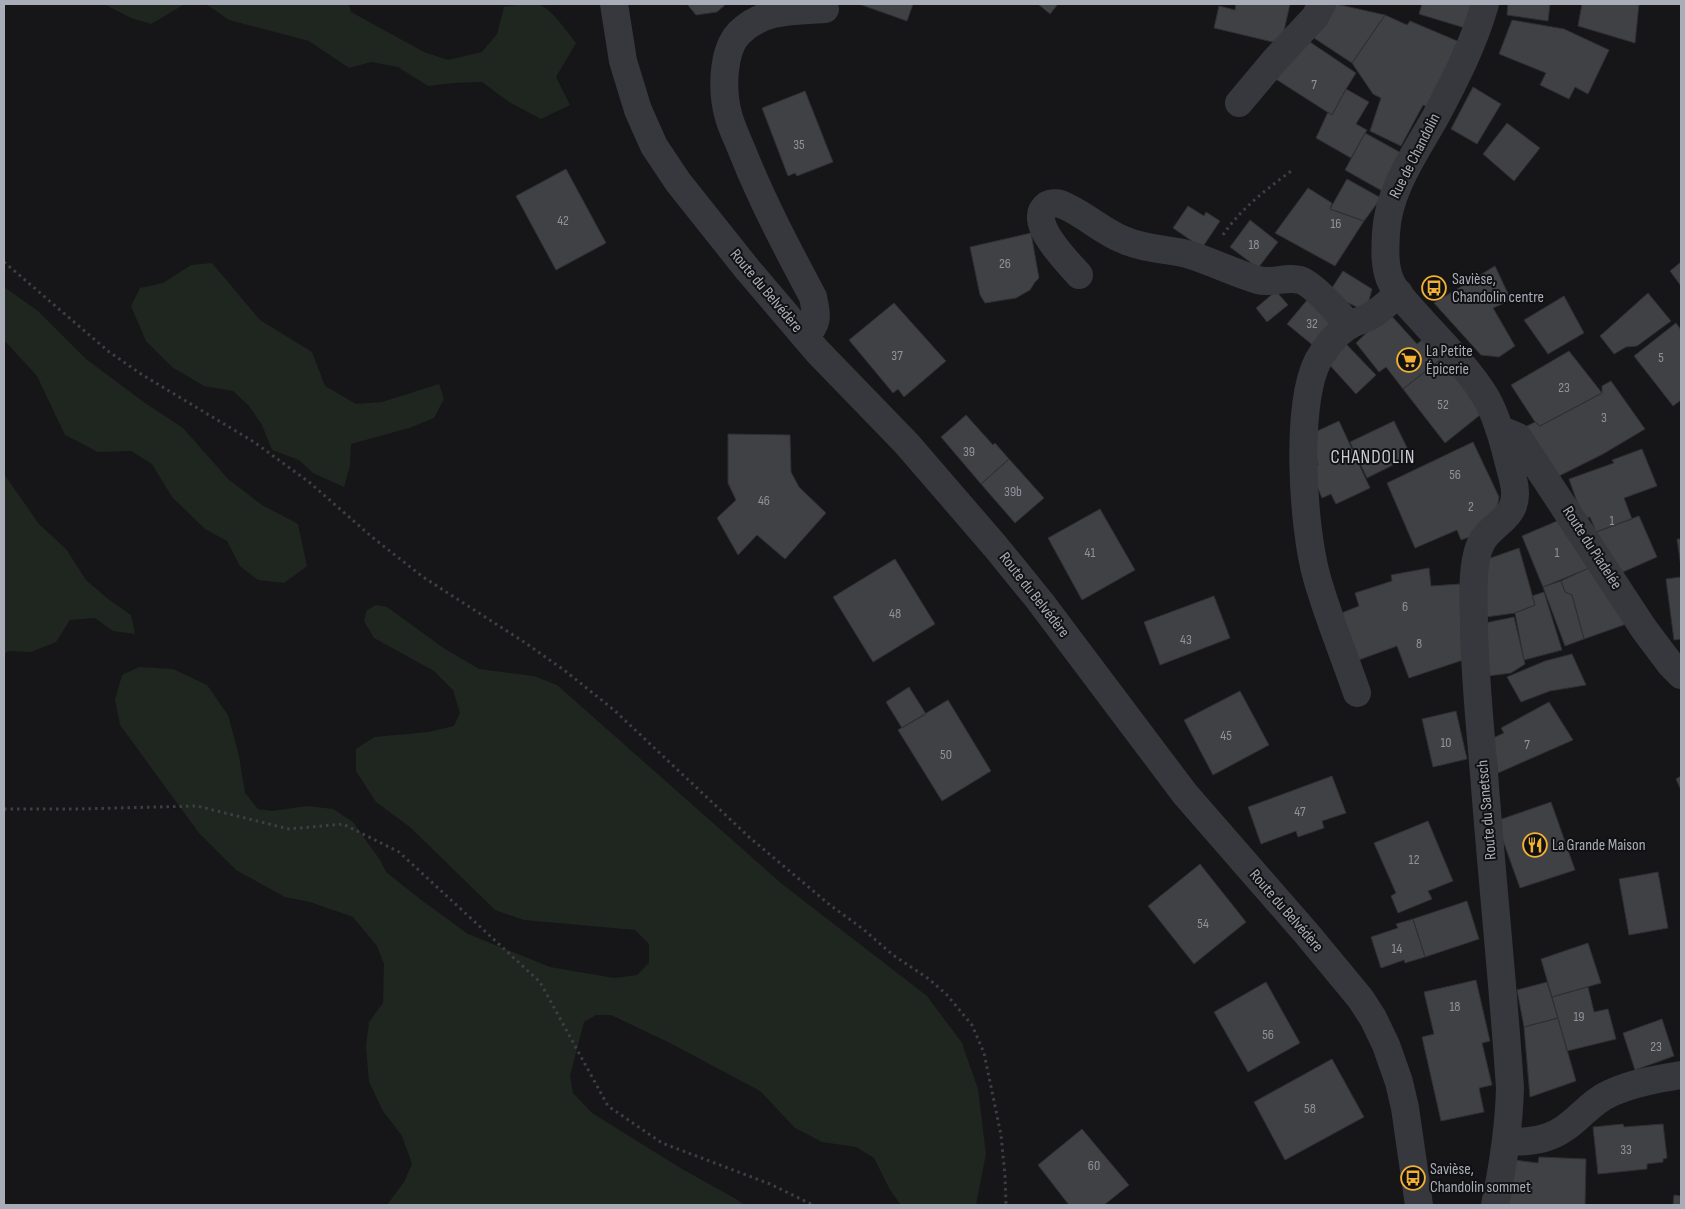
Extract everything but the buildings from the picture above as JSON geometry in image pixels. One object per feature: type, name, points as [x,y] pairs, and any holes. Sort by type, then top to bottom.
[{"type":"street","name":"Route du Belvédère","points":[[614,4],[617,29],[626,69],[638,110],[654,146],[665,165],[748,270],[805,337],[842,378],[907,444],[996,546],[1040,600],[1185,794],[1360,998],[1373,1018],[1386,1045],[1399,1082],[1405,1108],[1419,1205]]},
{"type":"street","points":[[1240,103],[1275,60],[1315,17],[1322,4]]},
{"type":"street","name":"Rue de Chandolin","points":[[1485,4],[1478,27],[1462,63],[1392,200],[1387,224],[1385,255],[1389,276],[1399,293],[1465,368],[1494,413],[1499,429]]},
{"type":"street","points":[[805,337],[815,325],[817,316],[813,297],[758,190],[728,113],[724,85],[727,53],[739,34],[759,19],[778,12],[825,9]]},
{"type":"street","points":[[1079,275],[1049,240],[1044,230],[1043,210],[1048,205],[1053,203],[1064,205],[1124,240],[1145,246],[1172,250],[1260,281],[1299,279],[1309,285],[1334,308],[1349,326]]},
{"type":"street","points":[[1357,694],[1316,577],[1307,526],[1304,485],[1304,436],[1309,385],[1314,368],[1321,355],[1342,331],[1376,313],[1399,293]]},
{"type":"street","name":"Route du Piadelée","points":[[1499,429],[1518,436],[1644,629],[1671,665],[1681,674]]},
{"type":"street","name":"Route du Sanetsch","points":[[1495,1205],[1505,1157],[1510,1088],[1486,817],[1474,629],[1475,571],[1478,551],[1484,537],[1505,518],[1514,501],[1513,481],[1499,429]]},
{"type":"street","points":[[1506,1141],[1527,1143],[1550,1137],[1564,1129],[1592,1104],[1610,1093],[1641,1082],[1681,1075]]},
{"type":"path","points":[[1206,261],[1226,231],[1244,210],[1294,169]]},
{"type":"path","points":[[4,262],[108,351],[141,374],[254,442],[309,482],[372,537],[423,576],[564,670],[614,710],[764,850],[893,955],[929,979],[947,995],[972,1025],[984,1053],[1001,1135],[1006,1205]]},
{"type":"path","points":[[4,809],[197,806],[290,829],[343,824],[399,852],[540,982],[608,1106],[662,1144],[770,1184],[813,1205]]},
{"type":"shaded area","points":[[104,4],[185,4],[151,24],[131,18]]},
{"type":"shaded area","points":[[206,4],[349,4],[351,12],[424,52],[448,60],[482,52],[497,34],[504,7],[537,4],[553,15],[576,43],[556,77],[570,105],[541,119],[509,102],[482,82],[428,86],[398,67],[371,62],[349,68],[309,41],[229,20]]},
{"type":"shaded area","points":[[212,263],[260,320],[312,352],[325,386],[356,404],[382,402],[439,384],[444,399],[434,418],[409,428],[351,444],[350,465],[344,487],[313,473],[299,460],[272,450],[262,425],[249,406],[233,391],[204,386],[172,367],[146,341],[131,306],[140,288],[163,283],[191,265]]},
{"type":"shaded area","points":[[4,287],[38,311],[86,359],[145,403],[183,428],[228,479],[262,505],[298,524],[307,566],[284,583],[258,580],[240,566],[227,541],[205,529],[172,497],[152,464],[131,451],[98,452],[65,435],[37,376],[4,340]]},
{"type":"shaded area","points":[[4,474],[39,524],[66,549],[86,580],[131,615],[135,634],[113,631],[95,618],[70,620],[56,642],[31,652],[8,651],[4,655]]},
{"type":"shaded area","points":[[376,605],[387,607],[442,647],[479,669],[534,676],[557,685],[782,884],[927,996],[962,1043],[978,1089],[986,1154],[976,1205],[901,1205],[890,1190],[874,1158],[856,1147],[822,1142],[795,1128],[760,1091],[670,1043],[611,1015],[596,1015],[584,1022],[570,1076],[573,1093],[592,1113],[744,1205],[387,1205],[404,1182],[412,1164],[402,1136],[383,1111],[369,1082],[366,1047],[369,1022],[383,1003],[384,964],[377,946],[353,917],[310,902],[285,897],[236,870],[199,833],[120,725],[115,700],[122,675],[139,667],[173,669],[207,685],[228,715],[239,756],[245,793],[258,809],[272,811],[307,806],[333,809],[353,822],[380,860],[386,872],[468,934],[550,967],[614,978],[637,975],[649,963],[649,944],[635,930],[524,920],[495,910],[410,827],[376,802],[356,771],[356,749],[374,737],[428,732],[454,726],[460,713],[453,690],[434,671],[374,638],[364,621],[367,610]]},
{"type":"place","name":"Savièse, Chandolin centre","points":[[1434,288]]},
{"type":"place","name":"La Petite Épicerie","points":[[1409,360]]},
{"type":"place","name":"La Grande Maison","points":[[1535,845]]},
{"type":"place","name":"Savièse, Chandolin sommet","points":[[1413,1178]]},
{"type":"district","name":"CHANDOLIN","points":[[1373,457]]}]
